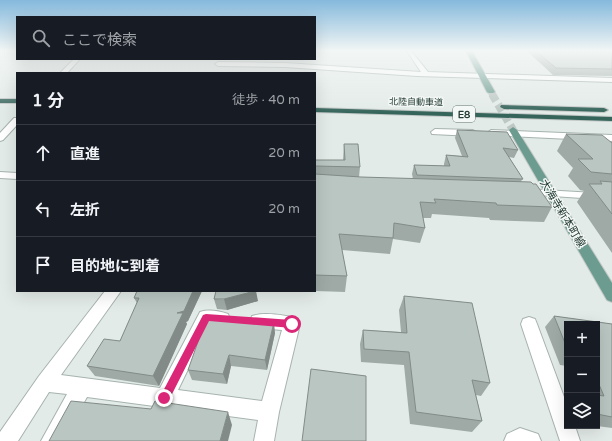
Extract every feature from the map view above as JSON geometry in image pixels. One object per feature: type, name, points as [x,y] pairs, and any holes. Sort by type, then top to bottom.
[{"type":"highway","points":[[0,101],[16,101]]},
{"type":"highway","points":[[316,102],[329,102]]},
{"type":"highway","points":[[492,106],[612,111]]},
{"type":"highway","points":[[0,109],[16,109]]},
{"type":"highway","name":"北陸自動車道","points":[[316,110],[612,119]]},
{"type":"main road","points":[[481,72],[491,92]]},
{"type":"main road","name":"大海寺新本町線","points":[[514,132],[612,296]]},
{"type":"street","points":[[398,72],[426,74],[612,80]]},
{"type":"street","points":[[0,138],[16,121]]},
{"type":"street","points":[[435,132],[514,132],[612,138]]},
{"type":"street","points":[[0,175],[16,176]]},
{"type":"street","points":[[511,192],[612,197]]},
{"type":"street","points":[[6,441],[45,382],[113,292]]},
{"type":"street","points":[[164,398],[206,317],[292,324],[269,412],[264,441]]},
{"type":"street","points":[[529,324],[570,441]]},
{"type":"street","points":[[45,382],[269,412]]},
{"type":"street","points":[[50,441],[82,387]]},
{"type":"street","points":[[514,441],[520,438],[531,441]]},
{"type":"building","points":[[457,130],[507,132],[518,150],[503,148],[523,179],[417,175],[414,165],[450,166],[446,155],[468,157]]},
{"type":"building","points":[[566,134],[602,135],[612,143],[612,174],[591,172],[578,159],[593,159]]},
{"type":"building","points":[[344,144],[358,144],[360,167],[316,166],[316,160],[345,160]]},
{"type":"building","points":[[316,174],[361,177],[531,182],[536,184],[552,207],[497,205],[496,203],[434,199],[436,203],[420,202],[425,228],[394,223],[393,238],[339,234],[347,276],[316,275]]},
{"type":"building","points":[[600,181],[612,182],[612,214],[589,184],[602,184]]},
{"type":"building","points":[[137,292],[193,292],[184,311],[177,313],[183,313],[153,376],[87,366],[104,339],[120,341],[139,298],[134,298]]},
{"type":"building","points":[[216,292],[251,292],[224,299],[214,299]]},
{"type":"building","points":[[404,296],[472,303],[490,383],[472,380],[482,421],[416,412],[409,352],[364,349],[363,330],[407,333]]},
{"type":"building","points":[[207,316],[274,322],[265,360],[229,355],[223,374],[188,370]]},
{"type":"building","points":[[554,316],[590,321],[564,321],[564,341]]},
{"type":"building","points":[[600,322],[612,324],[612,417],[600,415],[600,395],[604,396],[600,387]]},
{"type":"building","points":[[311,369],[366,376],[366,441],[302,441]]},
{"type":"building","points":[[71,401],[151,409],[155,401],[228,412],[220,441],[49,441]]},
{"type":"tunnel","points":[[492,94],[513,130]]},
{"type":"route","points":[[164,398],[206,317],[292,324]]}]
